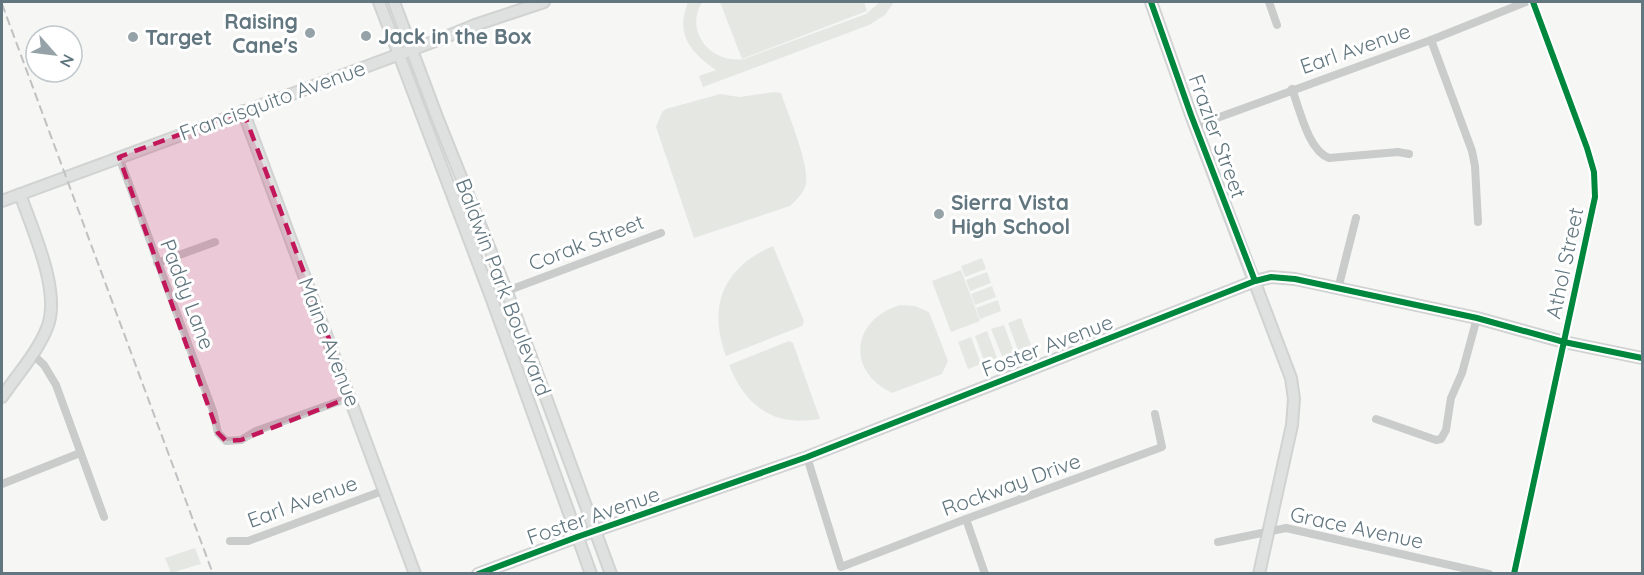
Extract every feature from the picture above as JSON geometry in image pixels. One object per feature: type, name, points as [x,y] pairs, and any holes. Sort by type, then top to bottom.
[{"type":"street","name":"Baldwin Park Boulevard","points":[[379,2],[491,297],[591,573]]},
{"type":"street","name":"Baldwin Park Boulevard","points":[[394,2],[507,292],[611,573]]},
{"type":"street","name":"Francisquito Avenue","points":[[2,201],[475,25],[544,2]]},
{"type":"street","name":"Frazier Street","points":[[1151,2],[1195,126],[1291,378],[1294,399],[1292,426],[1259,573]]},
{"type":"street","points":[[1269,2],[1277,26]]},
{"type":"street","name":"Earl Avenue","points":[[1195,126],[1431,40],[1526,2]]},
{"type":"street","name":"Athol Street","points":[[1514,573],[1595,197],[1594,172],[1533,2]]},
{"type":"street","points":[[1431,40],[1472,151],[1478,222]]},
{"type":"street","points":[[1292,89],[1315,149],[1322,156],[1329,158],[1398,152],[1409,154]]},
{"type":"street","name":"Maine Avenue","points":[[243,111],[415,573]]},
{"type":"street","name":"Paddy Lane","points":[[119,157],[213,411],[218,433],[226,441],[241,440],[256,431],[351,397]]},
{"type":"street","points":[[2,397],[32,354],[51,318],[52,296],[20,194]]},
{"type":"street","points":[[1338,290],[1356,218]]},
{"type":"street","name":"Corak Street","points":[[491,297],[661,232]]},
{"type":"street","points":[[157,264],[216,242]]},
{"type":"street","name":"Foster Avenue","points":[[478,573],[807,457],[1271,277],[1295,279],[1477,318],[1564,342],[1642,358]]},
{"type":"street","points":[[1376,419],[1436,440],[1441,439],[1446,430],[1451,398],[1462,373],[1477,318]]},
{"type":"street","points":[[32,354],[44,365],[56,385],[104,518]]},
{"type":"street","name":"Rockway Drive","points":[[807,457],[841,567],[1162,447],[1155,414]]},
{"type":"street","points":[[2,484],[80,453]]},
{"type":"street","name":"Earl Avenue","points":[[231,541],[248,541],[385,490]]},
{"type":"street","points":[[966,519],[985,573]]},
{"type":"street","name":"Grace Avenue","points":[[1218,542],[1286,528],[1490,573]]},
{"type":"highlighted area","points":[[243,111],[351,397],[241,440],[226,441],[218,433],[119,157]]},
{"type":"shaded area","points":[[688,2],[702,2],[697,13],[696,24],[704,44],[721,56],[744,59],[866,14],[880,2],[894,2],[885,15],[869,25],[703,87],[699,76],[716,70],[692,49],[687,41],[683,24]]},
{"type":"shaded area","points":[[720,2],[864,2],[867,11],[742,59]]},
{"type":"shaded area","points":[[781,93],[801,151],[806,174],[804,190],[790,206],[694,238],[656,127],[662,112],[720,94],[739,97]]},
{"type":"shaded area","points":[[773,246],[804,321],[802,326],[726,356],[718,320],[724,290],[742,265]]},
{"type":"shaded area","points":[[982,258],[986,269],[965,277],[961,266]]},
{"type":"shaded area","points":[[961,270],[980,321],[951,332],[932,281]]},
{"type":"shaded area","points":[[987,272],[991,283],[970,291],[966,280]]},
{"type":"shaded area","points":[[992,286],[996,297],[975,305],[971,294]]},
{"type":"shaded area","points":[[998,300],[1001,311],[980,319],[976,308]]},
{"type":"shaded area","points":[[900,305],[915,306],[929,312],[948,361],[942,374],[892,393],[877,384],[867,372],[861,359],[860,346],[872,322],[884,312]]},
{"type":"shaded area","points":[[1021,318],[1031,345],[1018,350],[1008,323]]},
{"type":"shaded area","points":[[1004,325],[1014,352],[1002,356],[991,329]]},
{"type":"shaded area","points":[[987,331],[997,358],[985,363],[975,336]]},
{"type":"shaded area","points":[[971,337],[981,364],[968,369],[958,342]]},
{"type":"shaded area","points":[[789,341],[793,343],[820,419],[789,420],[775,417],[764,411],[744,392],[729,365]]},
{"type":"shaded area","points":[[195,548],[201,564],[171,573],[165,558]]},
{"type":"railway","points":[[2,4],[213,574]]},
{"type":"cycle path","points":[[1151,2],[1191,115],[1255,281]]},
{"type":"cycle path","points":[[1514,574],[1595,197],[1594,172],[1587,148],[1533,2]]},
{"type":"cycle path","points":[[478,574],[807,457],[1255,281],[1271,277],[1295,279],[1477,318],[1564,342],[1642,358]]},
{"type":"place","name":"Raising Cane's","points":[[310,33]]},
{"type":"place","name":"Jack in the Box","points":[[366,36]]},
{"type":"place","name":"Target","points":[[133,37]]},
{"type":"place","name":"Sierra Vista High School","points":[[939,214]]}]
